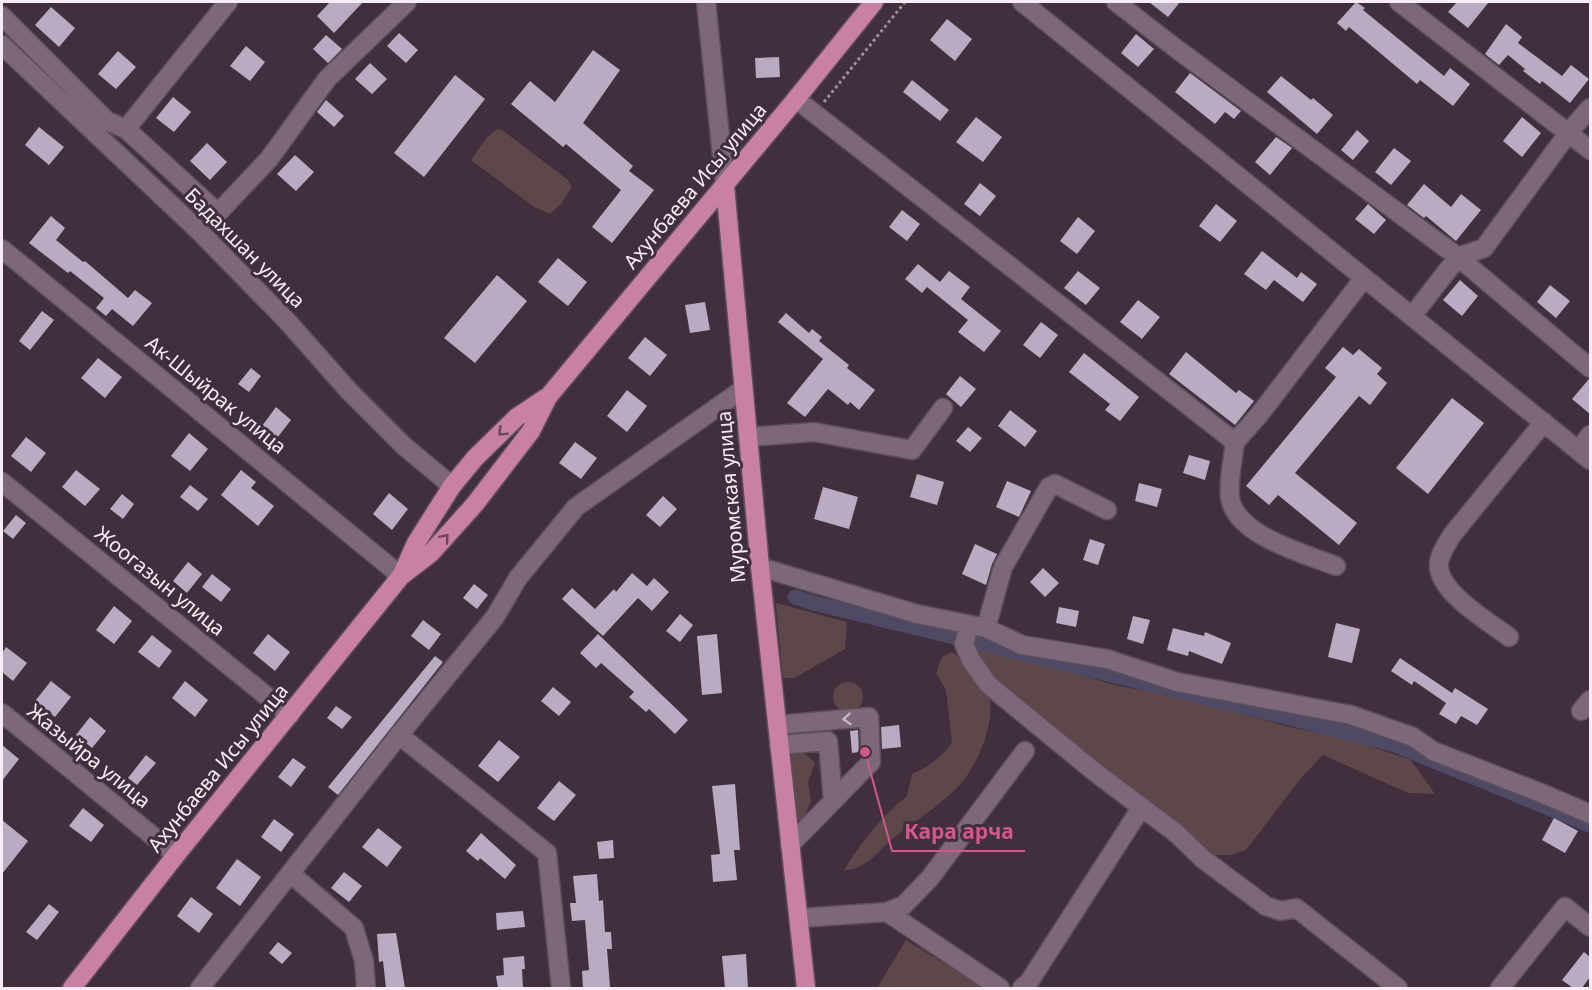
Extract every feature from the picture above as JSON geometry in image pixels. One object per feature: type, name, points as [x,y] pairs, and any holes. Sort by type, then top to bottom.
[{"type":"main road","name":"Ахунбаева Исы улица","points":[[72,988],[401,576],[431,553],[475,504],[531,431],[548,397],[874,2]]},
{"type":"main road","name":"Муромская улица","points":[[725,185],[760,567],[807,988]]},
{"type":"main road","name":"Ахунбаева Исы улица","points":[[401,576],[416,543],[452,486],[516,417],[548,397]]},
{"type":"street","points":[[126,129],[228,2]]},
{"type":"street","points":[[2,16],[106,121],[126,129],[218,213],[268,159],[327,79],[407,2]]},
{"type":"street","name":"Муромская улица","points":[[706,2],[725,185]]},
{"type":"street","points":[[1022,2],[1585,455],[1590,435]]},
{"type":"street","points":[[1116,2],[1458,258],[1590,368]]},
{"type":"street","points":[[1399,2],[1590,150]]},
{"type":"street","name":"Бадахшан улица","points":[[2,45],[199,231],[287,321],[349,391],[411,453],[452,486]]},
{"type":"street","points":[[796,99],[1235,442]]},
{"type":"street","points":[[1412,316],[1458,258],[1484,248],[1569,132],[1590,108]]},
{"type":"street","name":"Ак-Шыйрак улица","points":[[2,249],[401,576]]},
{"type":"street","points":[[1336,566],[1273,542],[1240,519],[1230,500],[1230,474],[1235,442],[1259,415],[1364,278]]},
{"type":"street","points":[[200,988],[495,617],[518,578],[576,507],[743,389]]},
{"type":"street","points":[[748,436],[814,432],[912,450],[943,408]]},
{"type":"street","points":[[1509,637],[1454,594],[1443,581],[1438,566],[1443,550],[1452,536],[1544,422]]},
{"type":"street","name":"Жоогазын улица","points":[[2,482],[290,715]]},
{"type":"street","points":[[1107,510],[1055,484],[1049,487],[1003,567],[971,633],[971,660],[988,684],[1141,808],[1176,833],[1203,858],[1266,906],[1281,911],[1296,908],[1398,988]]},
{"type":"street","points":[[760,567],[917,614],[971,633],[1022,645],[1107,659],[1177,682],[1351,715],[1413,737],[1433,751],[1590,814]]},
{"type":"street","name":"Жазыйра улица","points":[[2,713],[176,855]]},
{"type":"street","points":[[777,726],[869,717],[871,762],[790,844]]},
{"type":"street","points":[[399,735],[547,852],[561,988]]},
{"type":"street","points":[[779,745],[828,741],[833,801]]},
{"type":"street","points":[[800,918],[887,912],[904,905],[917,894],[1025,751]]},
{"type":"street","points":[[1022,988],[1029,982],[1141,808]]},
{"type":"street","points":[[290,873],[354,927],[364,961],[366,988]]},
{"type":"street","points":[[1500,988],[1565,908],[1590,927]]},
{"type":"street","points":[[887,912],[1000,988]]},
{"type":"path","points":[[821,106],[905,2]]},
{"type":"shaded area","points":[[497,129],[502,130],[568,180],[572,187],[561,204],[550,214],[534,207],[471,160],[487,137]]},
{"type":"shaded area","points":[[776,603],[847,622],[845,649],[794,678],[783,678]]},
{"type":"shaded area","points":[[971,644],[1115,685],[1183,698],[1290,727],[1351,740],[1411,760],[1435,794],[1408,793],[1323,755],[1301,778],[1246,850],[1231,855],[1209,855],[1002,690]]},
{"type":"shaded area","points":[[952,652],[984,685],[989,696],[990,717],[980,753],[963,781],[940,803],[896,836],[866,863],[844,870],[872,830],[907,796],[912,774],[934,762],[952,743],[946,690],[936,673],[942,657]]},
{"type":"shaded area","points":[[848,682],[859,686],[863,697],[859,708],[848,712],[837,708],[833,697],[837,686]]},
{"type":"shaded area","points":[[790,751],[804,753],[815,763],[808,782],[811,801],[803,820],[796,820]]},
{"type":"shaded area","points":[[906,940],[984,988],[877,988]]},
{"type":"building","points":[[330,2],[363,2],[334,33],[317,16]]},
{"type":"building","points":[[1149,2],[1180,2],[1168,17]]},
{"type":"building","points":[[1356,2],[1444,76],[1450,68],[1470,84],[1453,106],[1420,80],[1417,84],[1349,27],[1346,31],[1337,23]]},
{"type":"building","points":[[1457,2],[1489,2],[1468,28],[1448,12]]},
{"type":"building","points":[[51,7],[75,28],[59,47],[35,25]]},
{"type":"building","points":[[947,19],[972,39],[955,61],[930,40]]},
{"type":"building","points":[[1506,24],[1522,37],[1518,43],[1562,76],[1571,65],[1589,79],[1570,103],[1542,81],[1540,84],[1523,71],[1525,69],[1508,55],[1499,65],[1485,54]]},
{"type":"building","points":[[399,33],[418,50],[406,63],[387,46]]},
{"type":"building","points":[[1136,34],[1154,49],[1138,67],[1121,53]]},
{"type":"building","points":[[326,35],[342,49],[328,63],[313,49]]},
{"type":"building","points":[[246,46],[265,62],[250,81],[230,66]]},
{"type":"building","points":[[593,50],[620,70],[583,123],[633,166],[629,171],[654,190],[612,243],[592,227],[621,190],[566,144],[563,147],[511,104],[530,81],[555,102]]},
{"type":"building","points":[[118,51],[136,67],[116,89],[98,74]]},
{"type":"building","points":[[779,57],[780,77],[756,78],[755,58]]},
{"type":"building","points":[[370,63],[387,79],[372,94],[355,79]]},
{"type":"building","points":[[1190,73],[1241,111],[1234,119],[1225,112],[1215,124],[1175,92]]},
{"type":"building","points":[[455,75],[485,99],[424,177],[394,153]]},
{"type":"building","points":[[1281,76],[1333,115],[1317,134],[1267,92]]},
{"type":"building","points":[[912,80],[949,110],[940,121],[903,92]]},
{"type":"building","points":[[173,97],[191,112],[174,132],[156,118]]},
{"type":"building","points":[[326,100],[344,116],[334,127],[317,112]]},
{"type":"building","points":[[976,117],[1002,137],[983,162],[956,142]]},
{"type":"building","points":[[1522,117],[1541,133],[1522,157],[1503,141]]},
{"type":"building","points":[[39,127],[64,147],[49,165],[25,145]]},
{"type":"building","points":[[1357,130],[1369,141],[1353,160],[1341,150]]},
{"type":"building","points":[[1276,137],[1292,148],[1270,175],[1255,162]]},
{"type":"building","points":[[207,143],[227,162],[210,180],[190,161]]},
{"type":"building","points":[[1394,148],[1411,161],[1391,185],[1375,172]]},
{"type":"building","points":[[295,155],[314,172],[296,191],[277,174]]},
{"type":"building","points":[[980,183],[996,196],[980,216],[964,204]]},
{"type":"building","points":[[1424,184],[1451,207],[1461,194],[1481,210],[1456,241],[1426,216],[1424,218],[1407,205]]},
{"type":"building","points":[[1216,204],[1237,221],[1220,242],[1199,226]]},
{"type":"building","points":[[1368,204],[1386,220],[1374,234],[1355,219]]},
{"type":"building","points":[[902,210],[920,224],[907,241],[889,227]]},
{"type":"building","points":[[51,216],[65,228],[56,240],[83,262],[85,261],[128,298],[135,290],[152,303],[133,326],[112,309],[106,316],[96,308],[104,298],[29,243]]},
{"type":"building","points":[[1078,217],[1095,231],[1077,254],[1060,241]]},
{"type":"building","points":[[1262,251],[1297,278],[1301,272],[1317,284],[1303,302],[1274,280],[1266,290],[1244,274]]},
{"type":"building","points":[[558,258],[587,282],[568,306],[538,282]]},
{"type":"building","points":[[918,264],[940,282],[949,271],[970,287],[961,299],[1001,331],[984,352],[958,332],[968,320],[927,287],[922,293],[905,279]]},
{"type":"building","points":[[1078,271],[1100,288],[1086,305],[1064,288]]},
{"type":"building","points":[[497,275],[527,301],[475,363],[444,338]]},
{"type":"building","points":[[1460,280],[1478,296],[1462,316],[1443,300]]},
{"type":"building","points":[[1550,285],[1570,301],[1556,318],[1537,302]]},
{"type":"building","points":[[1138,300],[1160,317],[1142,339],[1120,322]]},
{"type":"building","points":[[705,302],[710,330],[690,333],[685,305]]},
{"type":"building","points":[[42,311],[54,320],[30,350],[19,341]]},
{"type":"building","points":[[786,313],[809,333],[812,329],[822,337],[819,341],[849,365],[847,368],[875,390],[859,410],[850,402],[848,405],[828,389],[805,417],[787,403],[823,359],[778,322]]},
{"type":"building","points":[[1041,322],[1058,335],[1040,358],[1023,345]]},
{"type":"building","points":[[645,337],[667,355],[650,376],[628,358]]},
{"type":"building","points":[[1343,347],[1353,355],[1359,349],[1382,368],[1377,374],[1387,383],[1370,405],[1359,396],[1295,473],[1357,523],[1339,545],[1278,495],[1269,505],[1246,486],[1336,377],[1325,368]]},
{"type":"building","points":[[1186,352],[1236,393],[1239,390],[1254,401],[1235,425],[1169,374]]},
{"type":"building","points":[[1084,353],[1139,397],[1120,421],[1105,410],[1110,404],[1069,372]]},
{"type":"building","points":[[98,358],[122,377],[105,398],[81,378]]},
{"type":"building","points":[[251,368],[261,376],[249,392],[238,384]]},
{"type":"building","points":[[960,376],[976,389],[961,407],[946,394]]},
{"type":"building","points":[[1590,379],[1590,414],[1572,399]]},
{"type":"building","points":[[627,390],[647,406],[627,432],[607,416]]},
{"type":"building","points":[[1452,398],[1484,423],[1428,494],[1396,468]]},
{"type":"building","points":[[276,407],[291,420],[277,438],[262,426]]},
{"type":"building","points":[[1010,410],[1037,431],[1025,447],[998,426]]},
{"type":"building","points":[[968,427],[982,438],[970,452],[956,441]]},
{"type":"building","points":[[189,433],[208,449],[190,471],[171,456]]},
{"type":"building","points":[[26,437],[46,453],[31,472],[11,456]]},
{"type":"building","points":[[575,442],[597,458],[581,479],[559,463]]},
{"type":"building","points":[[1189,455],[1210,461],[1205,480],[1183,473]]},
{"type":"building","points":[[76,470],[100,489],[85,506],[62,487]]},
{"type":"building","points":[[241,470],[256,482],[251,488],[274,506],[258,526],[221,495]]},
{"type":"building","points":[[917,474],[944,482],[937,505],[910,497]]},
{"type":"building","points":[[1007,481],[1031,491],[1019,517],[996,507]]},
{"type":"building","points":[[1139,483],[1162,489],[1157,507],[1135,501]]},
{"type":"building","points":[[190,485],[208,499],[198,511],[180,497]]},
{"type":"building","points":[[823,487],[858,497],[849,529],[814,519]]},
{"type":"building","points":[[389,493],[408,509],[392,530],[373,514]]},
{"type":"building","points":[[122,494],[134,504],[123,519],[110,509]]},
{"type":"building","points":[[663,496],[677,509],[660,527],[646,515]]},
{"type":"building","points":[[16,515],[26,523],[13,539],[3,531]]},
{"type":"building","points":[[1090,539],[1105,544],[1098,565],[1083,560]]},
{"type":"building","points":[[975,544],[997,554],[986,585],[962,574]]},
{"type":"building","points":[[188,562],[202,574],[187,593],[173,581]]},
{"type":"building","points":[[1043,568],[1059,583],[1045,597],[1030,582]]},
{"type":"building","points":[[632,573],[647,586],[654,578],[669,592],[652,611],[638,598],[603,636],[562,599],[572,588],[595,609],[614,589],[616,592]]},
{"type":"building","points":[[212,574],[231,589],[221,602],[202,587]]},
{"type":"building","points":[[474,584],[488,595],[477,609],[463,598]]},
{"type":"building","points":[[114,606],[132,621],[114,644],[96,630]]},
{"type":"building","points":[[1059,607],[1079,611],[1076,627],[1056,623]]},
{"type":"building","points":[[680,614],[693,625],[680,642],[666,631]]},
{"type":"building","points":[[1133,616],[1150,620],[1143,644],[1127,639]]},
{"type":"building","points":[[423,620],[441,634],[429,650],[411,636]]},
{"type":"building","points":[[1336,623],[1360,629],[1352,663],[1328,657]]},
{"type":"building","points":[[1173,628],[1204,636],[1205,632],[1231,643],[1222,664],[1189,651],[1188,656],[1167,650]]},
{"type":"building","points":[[268,634],[290,652],[275,671],[253,653]]},
{"type":"building","points":[[598,634],[688,720],[675,734],[649,709],[646,712],[629,697],[634,692],[601,663],[596,668],[580,653]]},
{"type":"building","points":[[717,634],[722,693],[702,695],[697,636]]},
{"type":"building","points":[[152,635],[172,651],[159,668],[138,652]]},
{"type":"building","points":[[6,647],[27,663],[13,681],[2,672],[2,653]]},
{"type":"building","points":[[435,656],[443,662],[338,795],[328,787]]},
{"type":"building","points":[[1400,658],[1452,693],[1455,688],[1488,709],[1477,725],[1461,716],[1456,724],[1439,714],[1446,703],[1414,681],[1412,685],[1391,671]]},
{"type":"building","points":[[51,681],[71,697],[55,717],[35,701]]},
{"type":"building","points":[[185,681],[208,700],[195,717],[172,698]]},
{"type":"building","points":[[553,687],[571,702],[559,716],[541,701]]},
{"type":"building","points":[[336,706],[352,717],[342,729],[327,718]]},
{"type":"building","points":[[90,717],[106,731],[92,748],[76,735]]},
{"type":"building","points":[[899,725],[901,747],[882,749],[881,727]]},
{"type":"building","points":[[858,730],[859,752],[852,753],[850,731]]},
{"type":"building","points":[[499,740],[520,757],[498,782],[478,766]]},
{"type":"building","points":[[2,745],[19,759],[2,781]]},
{"type":"building","points":[[146,755],[156,763],[137,785],[128,778]]},
{"type":"building","points":[[293,758],[306,767],[291,787],[278,777]]},
{"type":"building","points":[[559,781],[576,795],[554,821],[537,808]]},
{"type":"building","points":[[735,784],[740,850],[734,850],[737,880],[713,882],[711,855],[720,854],[712,786]]},
{"type":"building","points":[[83,808],[104,825],[91,842],[69,826]]},
{"type":"building","points":[[1554,818],[1578,831],[1565,853],[1542,840]]},
{"type":"building","points":[[274,819],[294,834],[281,852],[261,837]]},
{"type":"building","points":[[2,820],[28,841],[2,874]]},
{"type":"building","points":[[378,828],[402,847],[387,867],[362,847]]},
{"type":"building","points":[[481,833],[516,865],[505,879],[480,858],[478,861],[466,851]]},
{"type":"building","points":[[613,840],[614,858],[599,859],[597,842]]},
{"type":"building","points":[[237,859],[261,877],[240,906],[216,888]]},
{"type":"building","points":[[344,872],[362,886],[349,902],[331,888]]},
{"type":"building","points":[[597,874],[599,901],[603,900],[605,932],[611,932],[612,949],[607,949],[610,987],[583,988],[582,971],[589,970],[585,920],[572,921],[570,903],[576,903],[573,876]]},
{"type":"building","points":[[191,897],[213,914],[199,933],[177,916]]},
{"type":"building","points":[[49,904],[59,912],[37,940],[26,932]]},
{"type":"building","points":[[523,911],[525,927],[497,930],[496,913]]},
{"type":"building","points":[[396,933],[405,988],[386,988],[383,961],[379,962],[377,934]]},
{"type":"building","points":[[278,942],[292,953],[282,964],[269,953]]},
{"type":"building","points":[[1584,952],[1590,957],[1590,977],[1582,988],[1573,988],[1562,980]]},
{"type":"building","points":[[746,954],[748,988],[725,988],[722,956]]},
{"type":"building","points":[[524,956],[523,988],[498,988],[496,976],[504,975],[503,958]]},
{"type":"waterway","points":[[795,597],[1395,745],[1590,825]]},
{"type":"place","name":"Кара арча","points":[[865,752]]}]
